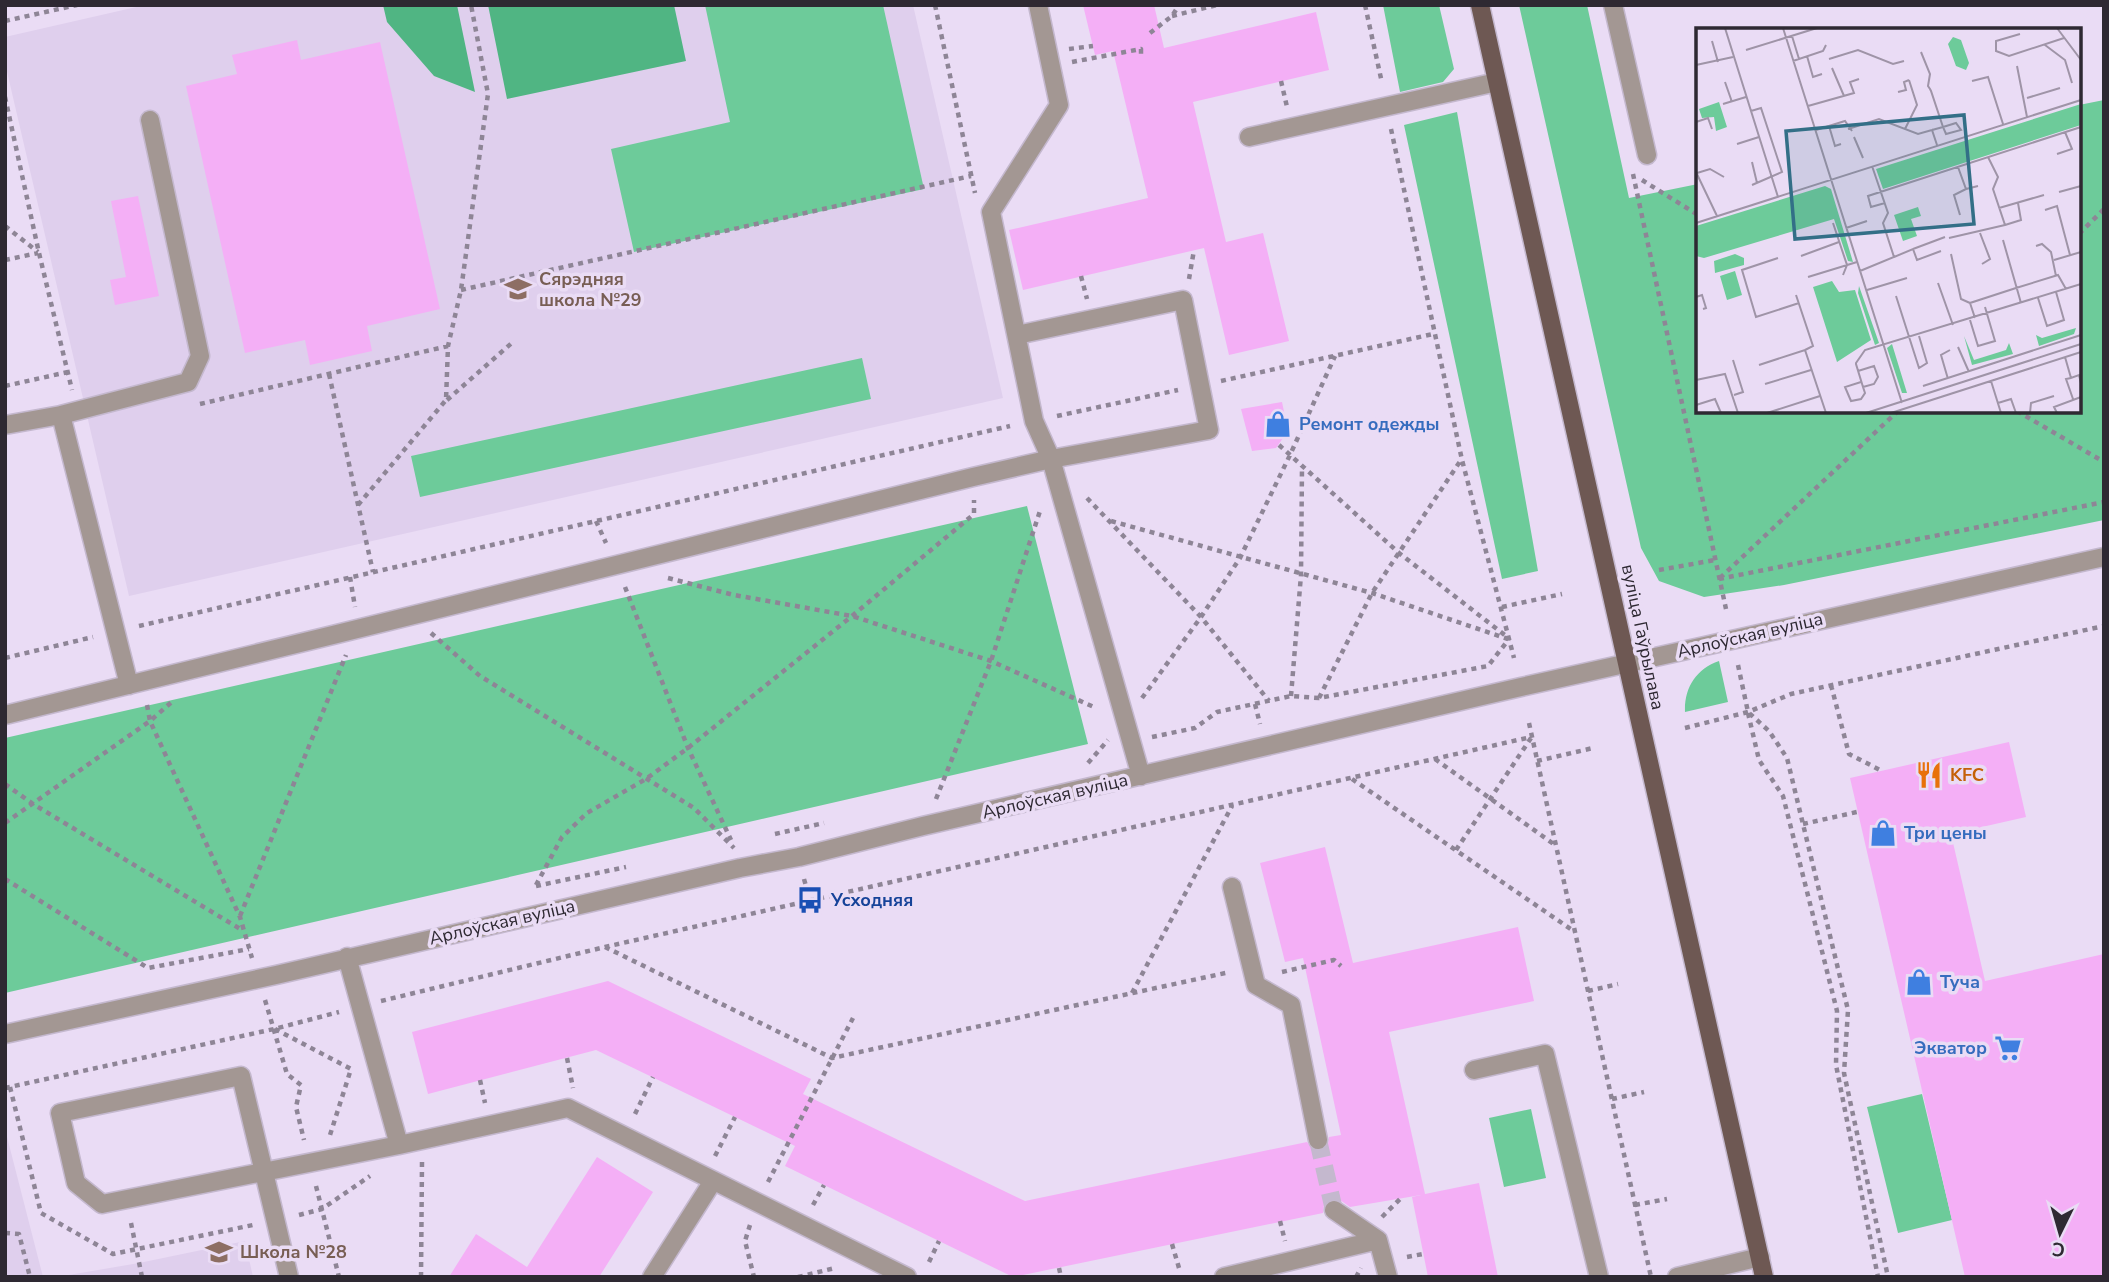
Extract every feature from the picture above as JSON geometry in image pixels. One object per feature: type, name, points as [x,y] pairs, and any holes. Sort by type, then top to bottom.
[{"type":"main road","name":"вуліца Гаўрылава","points":[[1480,5],[1764,1277]]},
{"type":"street","points":[[1038,5],[1059,105],[991,212],[1034,421],[1052,459],[1141,776]]},
{"type":"street","points":[[1613,5],[1638,158]]},
{"type":"street","points":[[1249,136],[1497,82]]},
{"type":"street","points":[[5,425],[61,415],[188,382],[200,356],[150,120]]},
{"type":"street","points":[[5,715],[973,477],[1052,459],[1209,430],[1183,300],[1017,335]]},
{"type":"street","points":[[61,415],[115,632],[135,684]]},
{"type":"street","name":"Арлоўская вуліца","points":[[5,1034],[740,867],[799,858],[923,826],[1626,663],[2104,557]]},
{"type":"street","points":[[1232,887],[1256,985],[1291,1005],[1318,1140]]},
{"type":"street","points":[[347,957],[399,1145]]},
{"type":"street","points":[[1474,1070],[1545,1054],[1599,1277]]},
{"type":"street","points":[[289,1277],[263,1170],[241,1076],[60,1113],[76,1183],[102,1204],[263,1170],[399,1145],[568,1108],[907,1277]]},
{"type":"street","points":[[652,1277],[713,1181]]},
{"type":"street","points":[[1334,1210],[1376,1233],[1388,1277]]},
{"type":"street","points":[[1224,1277],[1376,1233]]},
{"type":"street","points":[[1677,1277],[1760,1257]]},
{"type":"path","points":[[5,21],[76,5]]},
{"type":"path","points":[[446,400],[448,346],[461,290],[488,94],[471,5]]},
{"type":"path","points":[[461,290],[971,176],[934,5]]},
{"type":"path","points":[[1150,33],[1172,16],[1179,5]]},
{"type":"path","points":[[1172,16],[1217,5]]},
{"type":"path","points":[[1365,5],[1433,334],[1462,460],[1514,659]]},
{"type":"path","points":[[1065,64],[1141,49],[1142,54]]},
{"type":"path","points":[[1282,81],[1287,107]]},
{"type":"path","points":[[1638,158],[1633,174],[1726,609]]},
{"type":"path","points":[[1633,174],[1696,214]]},
{"type":"path","points":[[2081,232],[2104,209]]},
{"type":"path","points":[[5,226],[38,253],[5,260]]},
{"type":"path","points":[[1188,279],[1194,250]]},
{"type":"path","points":[[1081,276],[1087,300]]},
{"type":"path","points":[[5,658],[1034,421],[1433,334]]},
{"type":"path","points":[[358,505],[446,400],[514,341]]},
{"type":"path","points":[[199,404],[448,346]]},
{"type":"path","points":[[1087,764],[1124,722],[1201,617],[1240,558],[1335,355]]},
{"type":"path","points":[[5,386],[68,372]]},
{"type":"path","points":[[330,374],[373,572]]},
{"type":"path","points":[[1719,579],[1896,413]]},
{"type":"path","points":[[2020,413],[2104,463]]},
{"type":"path","points":[[1279,445],[1399,553],[1509,639]]},
{"type":"path","points":[[1319,698],[1372,593],[1462,460]]},
{"type":"path","points":[[1291,696],[1301,575],[1302,465]]},
{"type":"path","points":[[628,866],[536,886],[562,837],[587,813],[646,779],[688,748],[974,514],[973,477]]},
{"type":"path","points":[[1080,490],[1201,617],[1269,701]]},
{"type":"path","points":[[1719,579],[2104,502]]},
{"type":"path","points":[[923,826],[991,661],[1040,508]]},
{"type":"path","points":[[1108,520],[1372,593],[1509,639]]},
{"type":"path","points":[[596,521],[616,564],[688,748],[733,844],[740,867]]},
{"type":"path","points":[[1659,570],[1715,560]]},
{"type":"path","points":[[655,574],[734,595],[852,616],[991,661],[1124,722],[1146,739],[1195,728],[1217,712],[1291,696],[1319,698],[1488,666],[1509,639]]},
{"type":"path","points":[[1502,607],[1562,594]]},
{"type":"path","points":[[409,614],[480,676],[694,808],[733,844]]},
{"type":"path","points":[[1685,727],[1748,712],[1791,694],[2104,626]]},
{"type":"path","points":[[240,917],[358,627]]},
{"type":"path","points":[[1738,665],[1759,760],[1783,796],[1837,1010],[1836,1065],[1878,1277]]},
{"type":"path","points":[[5,784],[33,804],[243,930],[240,917],[135,684]]},
{"type":"path","points":[[1831,685],[1849,754],[1882,771]]},
{"type":"path","points":[[5,823],[150,721],[181,694]]},
{"type":"path","points":[[1748,712],[1769,731],[1787,758],[1848,1010],[1844,1073],[1888,1277]]},
{"type":"path","points":[[1529,723],[1651,1277]]},
{"type":"path","points":[[5,1088],[274,1028],[605,947],[1531,737]]},
{"type":"path","points":[[1456,850],[1531,737]]},
{"type":"path","points":[[1536,761],[1593,748]]},
{"type":"path","points":[[1434,759],[1555,845]]},
{"type":"path","points":[[1351,778],[1574,932]]},
{"type":"path","points":[[923,800],[951,794]]},
{"type":"path","points":[[1132,993],[1232,806]]},
{"type":"path","points":[[1803,824],[1857,813]]},
{"type":"path","points":[[774,835],[828,822]]},
{"type":"path","points":[[719,847],[733,844]]},
{"type":"path","points":[[5,879],[148,968],[249,949]]},
{"type":"path","points":[[605,947],[832,1058],[1252,967]]},
{"type":"path","points":[[1271,975],[1334,960],[1341,966]]},
{"type":"path","points":[[1588,991],[1618,984]]},
{"type":"path","points":[[754,1277],[746,1241],[757,1202],[853,1018]]},
{"type":"path","points":[[274,1028],[351,1069],[322,1160]]},
{"type":"path","points":[[567,1058],[573,1090]]},
{"type":"path","points":[[634,1116],[653,1077]]},
{"type":"path","points":[[480,1080],[486,1107]]},
{"type":"path","points":[[1612,1099],[1644,1092]]},
{"type":"path","points":[[715,1156],[735,1117]]},
{"type":"path","points":[[421,1277],[423,1140]]},
{"type":"path","points":[[813,1205],[824,1185]]},
{"type":"path","points":[[1376,1233],[1401,1198]]},
{"type":"path","points":[[1635,1205],[1667,1199]]},
{"type":"path","points":[[1280,1221],[1286,1244]]},
{"type":"path","points":[[5,1233],[19,1234],[30,1277]]},
{"type":"path","points":[[929,1262],[939,1241]]},
{"type":"path","points":[[1172,1244],[1179,1268]]},
{"type":"path","points":[[136,1249],[142,1277]]},
{"type":"path","points":[[1401,1258],[1423,1254]]},
{"type":"path","points":[[798,1277],[846,1266]]},
{"type":"path","points":[[1059,1268],[1061,1277]]},
{"type":"shaded area","name":"Сярэдняя школа №29","points":[[145,5],[913,5],[1003,398],[129,596],[5,63],[5,37]]},
{"type":"shaded area","points":[[5,1129],[43,1277],[5,1277]]},
{"type":"shaded area","name":"Школа №28","points":[[245,1241],[253,1277],[57,1277],[139,1263]]},
{"type":"green space","points":[[383,5],[457,5],[475,92],[434,76],[387,22]]},
{"type":"green space","points":[[488,5],[674,5],[686,61],[507,99]]},
{"type":"green space","points":[[705,5],[883,5],[924,189],[634,252],[611,149],[730,122]]},
{"type":"green space","points":[[1383,5],[1439,5],[1454,69],[1443,82],[1400,92]]},
{"type":"green space","points":[[1519,5],[1587,5],[1629,198],[1696,184],[1696,413],[2081,413],[2081,105],[2104,100],[2104,520],[1784,585],[1704,597],[1659,581],[1641,548]]},
{"type":"green space","points":[[1457,112],[1538,571],[1502,579],[1404,125]]},
{"type":"green space","points":[[862,358],[871,399],[420,497],[411,456]]},
{"type":"green space","points":[[1027,506],[1088,744],[5,993],[5,738]]},
{"type":"green space","points":[[1719,661],[1728,702],[1685,712],[1689,687],[1693,680],[1704,669]]},
{"type":"green space","points":[[1922,1094],[1952,1220],[1898,1233],[1867,1107]]},
{"type":"green space","points":[[1531,1109],[1546,1178],[1504,1187],[1489,1118]]},
{"type":"building","points":[[1083,5],[1154,5],[1164,48],[1316,12],[1329,70],[1193,102],[1226,242],[1263,233],[1289,341],[1229,355],[1204,248],[1023,290],[1009,230],[1148,198],[1113,51],[1095,55]]},
{"type":"building","points":[[297,40],[301,60],[380,42],[440,309],[367,326],[372,351],[310,365],[305,340],[245,353],[186,86],[237,74],[232,55]]},
{"type":"building","points":[[138,196],[159,296],[115,305],[110,280],[126,277],[111,201]]},
{"type":"building","points":[[1282,402],[1288,431],[1276,448],[1252,451],[1241,409]]},
{"type":"building","name":"Экватор","points":[[2009,742],[2026,817],[1951,834],[1985,981],[2104,954],[2104,1277],[1965,1277],[1850,778]]},
{"type":"building","points":[[1325,847],[1353,963],[1518,927],[1534,1001],[1389,1032],[1425,1194],[1479,1183],[1498,1277],[1428,1277],[1412,1197],[1421,1195],[1350,1207],[1340,1200],[1330,1200],[1324,1204],[1323,1213],[1013,1277],[785,1166],[795,1146],[596,1050],[428,1094],[412,1032],[608,981],[811,1079],[803,1094],[1025,1201],[1307,1142],[1314,1150],[1321,1151],[1328,1144],[1329,1137],[1341,1135],[1303,958],[1285,962],[1260,863]]},
{"type":"building","points":[[597,1157],[653,1192],[599,1277],[449,1277],[476,1234],[527,1267]]},
{"type":"tunnel","points":[[1318,1140],[1334,1210]]},
{"type":"place","name":"Сярэдняя школа №29","points":[[518,289]]},
{"type":"place","name":"Ремонт одежды","points":[[1278,424]]},
{"type":"place","name":"KFC","points":[[1929,775]]},
{"type":"place","name":"Три цены","points":[[1883,833]]},
{"type":"place","name":"Усходняя","points":[[810,900]]},
{"type":"place","name":"Туча","points":[[1919,982]]},
{"type":"place","name":"Экватор","points":[[2008,1048]]},
{"type":"place","name":"Школа №28","points":[[219,1252]]}]
